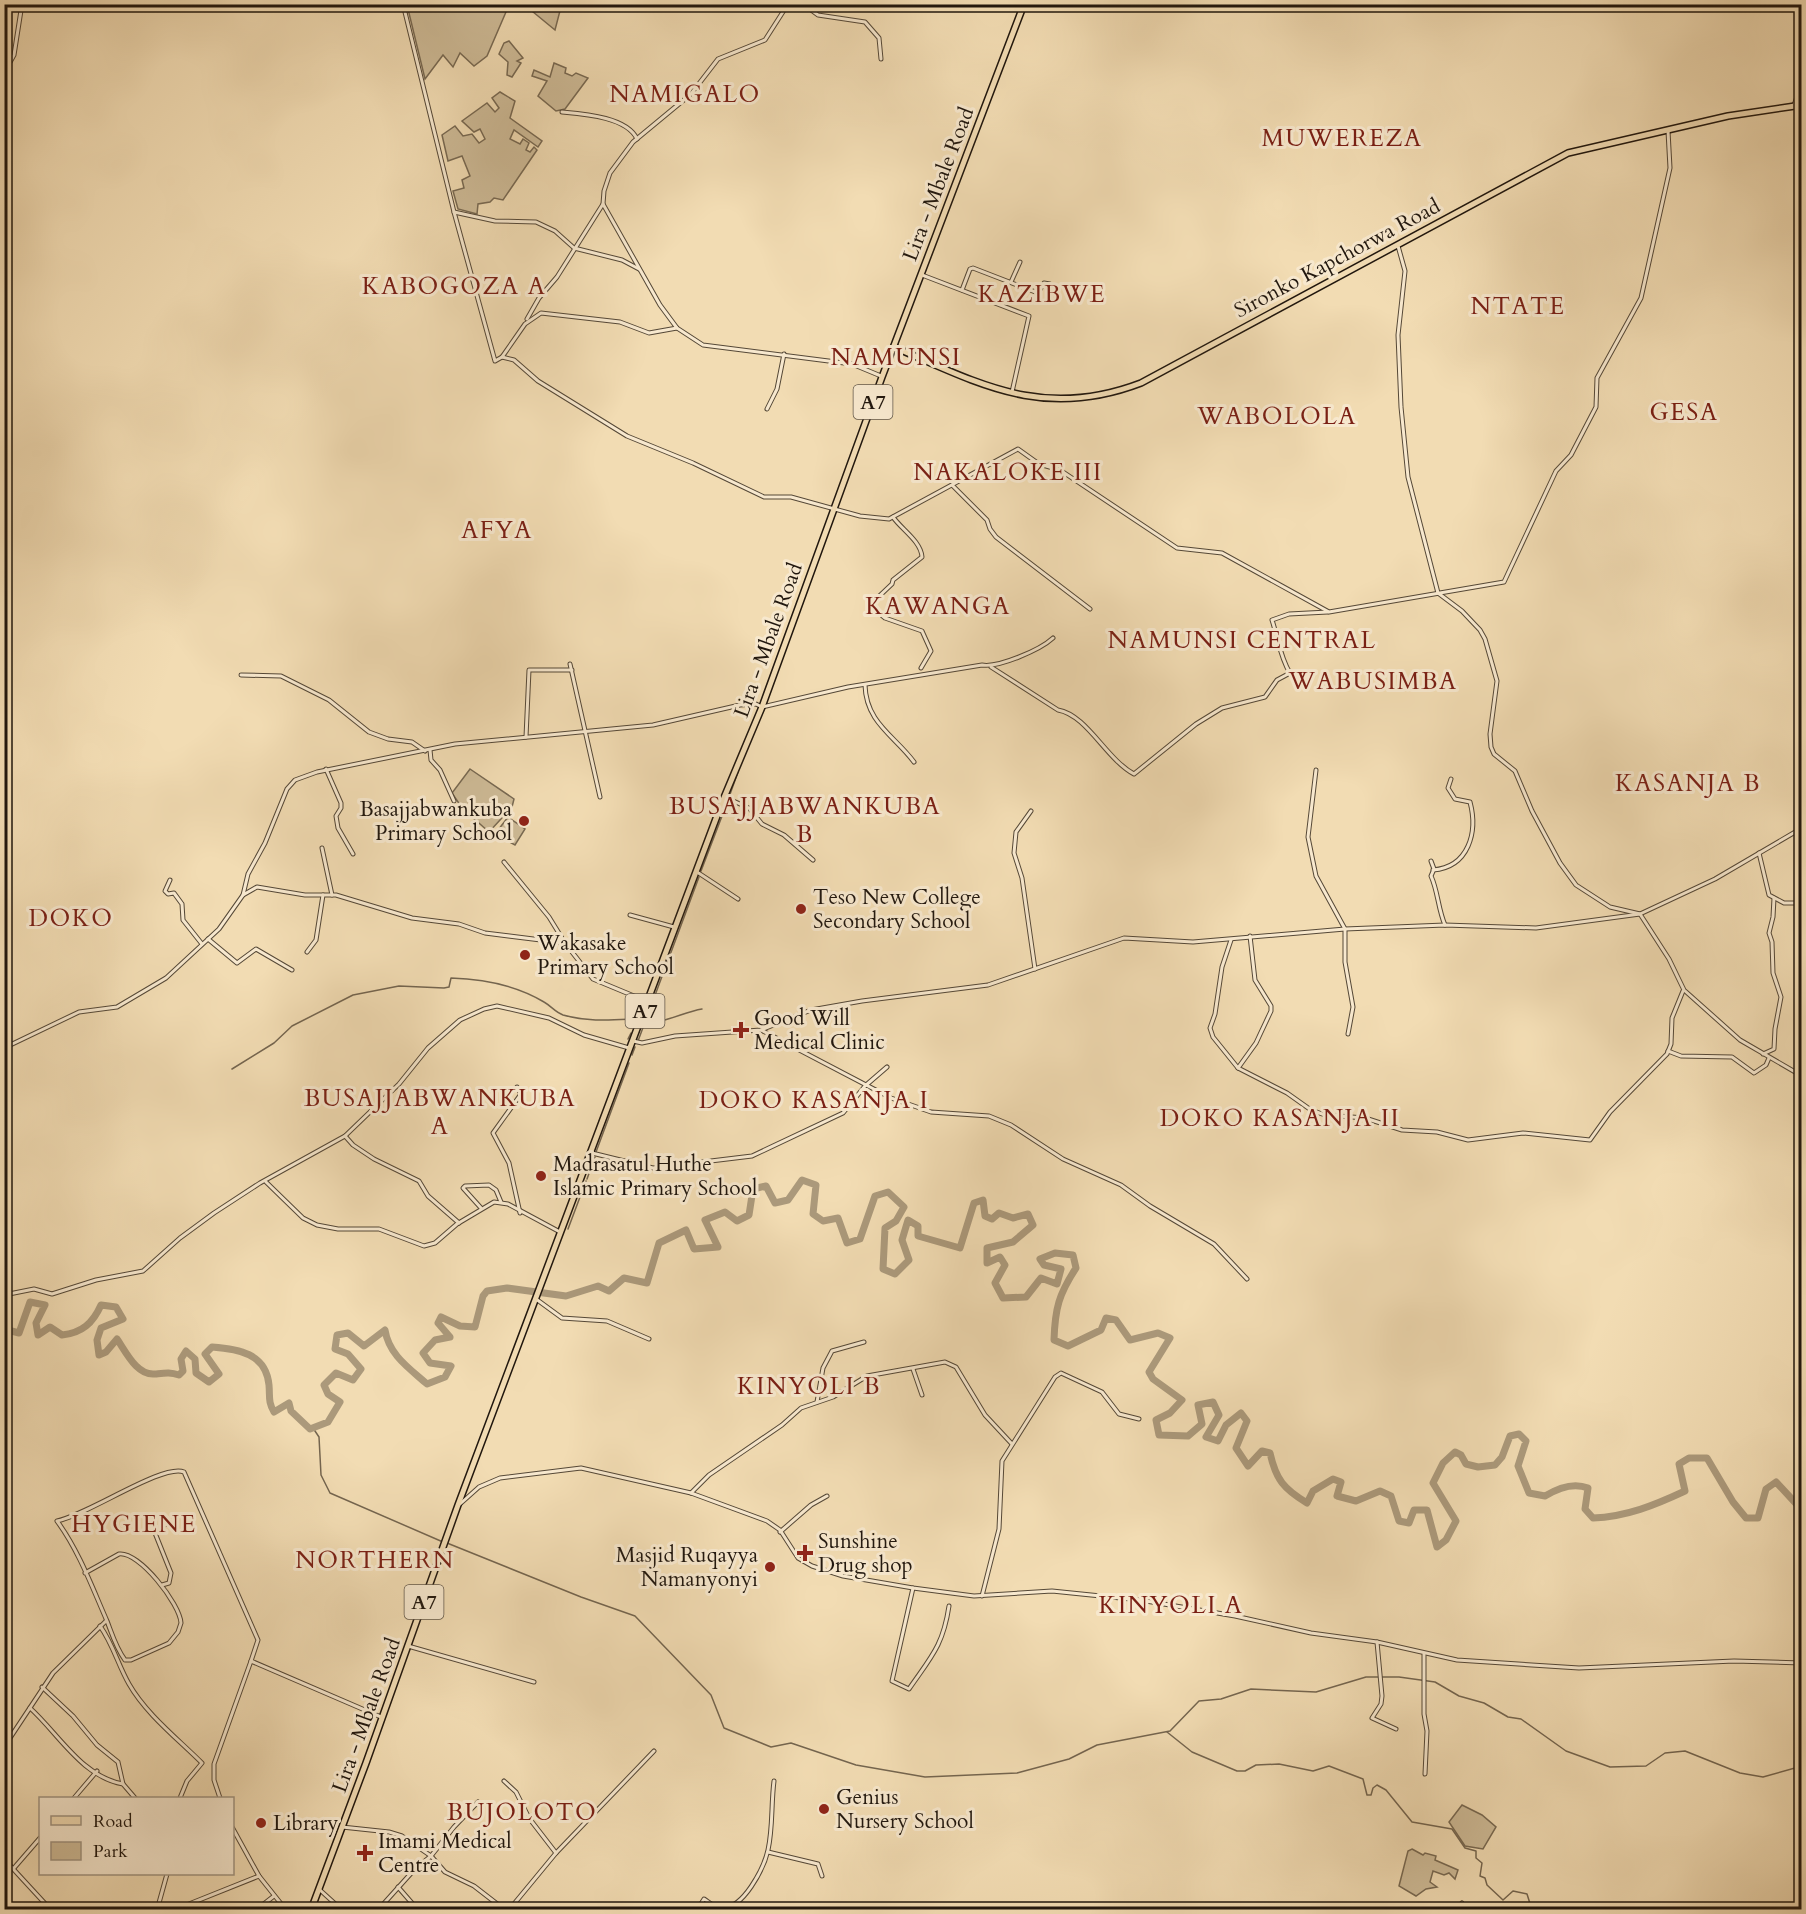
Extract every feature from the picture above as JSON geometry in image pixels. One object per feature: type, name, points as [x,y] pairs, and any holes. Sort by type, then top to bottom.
[{"type":"main road","name":"Lira - Mbale Road","points":[[310,1910],[320,1890],[458,1505],[536,1296],[562,1233],[723,800],[762,707],[882,376],[1024,4]]},
{"type":"main road","name":"Sironko Kapchorwa Road","points":[[894,347],[1012,392],[1039,398],[1077,400],[1112,394],[1141,383],[1562,156],[1601,144],[1802,105]]},
{"type":"street","points":[[4,73],[14,56],[22,4]]},
{"type":"street","points":[[403,4],[454,212],[495,361],[502,357],[525,324],[539,298],[557,277],[603,204],[604,191],[610,173],[637,139],[691,94],[718,59],[765,40],[788,4]]},
{"type":"street","points":[[803,4],[818,15],[865,22],[879,38],[881,58]]},
{"type":"street","points":[[1794,105],[1802,83]]},
{"type":"street","points":[[562,112],[617,121],[633,131],[637,139]]},
{"type":"street","points":[[243,895],[248,874],[265,843],[288,789],[299,778],[326,770],[461,744],[653,725],[724,707],[756,704],[762,707],[807,695],[982,665],[991,667],[1058,710],[1069,713],[1113,758],[1134,774],[1196,724],[1222,708],[1264,697],[1277,680],[1290,673],[1281,659],[1280,644],[1272,620],[1289,614],[1328,612],[1504,582],[1556,471],[1571,455],[1596,408],[1598,378],[1641,298],[1670,168],[1668,130]]},
{"type":"street","points":[[603,204],[677,328],[703,345],[852,364],[882,376]]},
{"type":"street","points":[[454,212],[495,221],[536,222],[555,231],[574,248],[622,260],[641,271]]},
{"type":"street","points":[[1397,244],[1405,271],[1398,334],[1401,407],[1408,477],[1438,593],[1462,611],[1480,630],[1485,639],[1497,681],[1491,747],[1515,771],[1560,863],[1576,885],[1610,907],[1640,914],[1669,959],[1684,990],[1740,1041],[1802,1076]]},
{"type":"street","points":[[1011,283],[1020,262]]},
{"type":"street","points":[[962,290],[970,269],[973,267],[1038,293],[1044,283],[1050,284]]},
{"type":"street","points":[[921,274],[1029,316],[1012,392]]},
{"type":"street","points":[[525,324],[541,313],[620,322],[649,333],[677,328]]},
{"type":"street","points":[[767,409],[777,389],[784,354]]},
{"type":"street","points":[[502,357],[514,360],[538,381],[627,436],[693,463],[764,497],[791,497],[860,516],[889,519],[1018,448],[1039,464],[1060,470],[1177,548],[1222,553],[1328,612]]},
{"type":"street","points":[[952,485],[987,520],[990,530],[996,537],[1090,609]]},
{"type":"street","points":[[893,517],[900,528],[916,542],[922,557],[893,580],[892,584],[873,602],[873,608],[885,618],[922,631],[931,651],[921,668]]},
{"type":"street","points":[[991,667],[1031,652],[1053,638]]},
{"type":"street","points":[[570,664],[600,797]]},
{"type":"street","points":[[526,737],[529,670],[572,670]]},
{"type":"street","points":[[242,675],[281,676],[340,707],[369,732],[388,739],[412,741],[425,751]]},
{"type":"street","points":[[865,685],[870,706],[880,728],[914,762]]},
{"type":"street","points":[[430,750],[431,760],[440,770],[454,801]]},
{"type":"street","points":[[326,770],[341,803],[336,816],[338,828],[353,854]]},
{"type":"street","points":[[1316,770],[1308,829],[1312,859],[1322,891],[1345,929],[1345,962],[1353,1007],[1348,1034]]},
{"type":"street","points":[[1433,870],[1452,864],[1470,846],[1473,824],[1470,802],[1455,799],[1448,788],[1451,779]]},
{"type":"street","points":[[723,800],[749,808],[762,824],[781,833],[813,860]]},
{"type":"street","points":[[1031,811],[1016,832],[1014,853],[1022,878],[1035,969]]},
{"type":"street","points":[[633,1041],[642,1043],[675,1036],[761,1030],[811,1010],[988,985],[1124,938],[1231,940],[1250,936],[1345,929],[1445,925],[1536,928],[1640,914],[1715,879],[1802,828]]},
{"type":"street","points":[[322,848],[332,895]]},
{"type":"street","points":[[1759,853],[1768,895],[1784,903],[1802,903]]},
{"type":"street","points":[[1431,861],[1433,870],[1431,876],[1435,886],[1437,906],[1445,925]]},
{"type":"street","points":[[504,862],[549,917],[565,943],[597,982],[648,1002]]},
{"type":"street","points":[[697,871],[738,899]]},
{"type":"street","points":[[170,880],[165,891],[168,894],[174,893],[180,901],[183,920],[202,944]]},
{"type":"street","points":[[4,1048],[79,1012],[117,1007],[166,978],[219,929],[243,895],[252,889],[265,886],[300,894],[332,895],[412,918],[459,924],[485,933],[565,943]]},
{"type":"street","points":[[307,952],[316,940],[323,895]]},
{"type":"street","points":[[1762,1054],[1774,1048],[1774,1029],[1780,1011],[1781,997],[1773,973],[1772,942],[1769,933],[1773,918],[1774,898]]},
{"type":"street","points":[[630,915],[676,928]]},
{"type":"street","points":[[1238,1068],[1256,1043],[1271,1011],[1255,980],[1250,936]]},
{"type":"street","points":[[208,939],[237,963],[255,949],[292,970]]},
{"type":"street","points":[[1231,940],[1222,967],[1210,1028],[1213,1037],[1238,1068],[1287,1093],[1311,1110],[1325,1115],[1365,1118],[1402,1130],[1437,1132],[1462,1140],[1523,1133],[1590,1140],[1610,1112],[1668,1051],[1672,1018],[1684,990]]},
{"type":"street","points":[[4,1295],[34,1289],[52,1294],[99,1279],[138,1274],[180,1238],[257,1185],[345,1136],[384,1099],[428,1048],[451,1027],[467,1017],[494,1006],[549,1018],[584,1035],[630,1048]]},
{"type":"street","points":[[761,1030],[865,1086],[931,1112],[989,1116],[1011,1125],[1056,1155],[1121,1185],[1150,1206],[1214,1244],[1247,1279]]},
{"type":"street","points":[[1668,1051],[1681,1056],[1732,1057],[1754,1073],[1766,1065],[1769,1058]]},
{"type":"street","points":[[592,1153],[653,1168],[752,1156],[825,1119],[840,1115],[865,1086],[887,1067]]},
{"type":"street","points":[[517,1087],[521,1094],[493,1133],[509,1162],[520,1212]]},
{"type":"street","points":[[345,1136],[363,1153],[419,1181],[428,1196],[459,1223]]},
{"type":"street","points":[[266,1182],[307,1221],[331,1228],[379,1229],[424,1246],[435,1244],[459,1223],[489,1203],[501,1202],[562,1233]]},
{"type":"street","points":[[481,1208],[465,1190],[465,1186],[489,1185],[496,1190],[501,1202]]},
{"type":"street","points":[[536,1296],[562,1318],[607,1321],[649,1339]]},
{"type":"street","points":[[817,1402],[823,1368],[832,1351],[864,1342]]},
{"type":"street","points":[[691,1493],[709,1474],[782,1425],[801,1408],[833,1397],[867,1377],[945,1362],[952,1363],[985,1415],[1012,1444]]},
{"type":"street","points":[[913,1369],[922,1395]]},
{"type":"street","points":[[982,1596],[999,1529],[1002,1464],[1012,1444],[1055,1377],[1061,1373],[1102,1392],[1119,1414],[1139,1419]]},
{"type":"street","points":[[458,1505],[479,1487],[500,1478],[541,1475],[574,1468],[596,1470],[691,1493],[767,1521],[780,1532],[798,1558],[812,1566],[843,1576],[913,1588],[982,1596],[1038,1591],[1092,1594],[1235,1616],[1311,1633],[1377,1642],[1457,1660],[1579,1668],[1744,1660],[1802,1663]]},
{"type":"street","points":[[85,1573],[123,1553],[132,1557],[171,1597],[180,1616],[178,1632],[169,1643],[126,1660],[106,1620],[85,1573],[76,1549],[57,1521],[92,1509],[160,1473],[175,1470],[184,1472],[258,1640],[214,1764],[214,1780],[220,1797]]},
{"type":"street","points":[[780,1532],[811,1505],[826,1496]]},
{"type":"street","points":[[161,1585],[169,1583],[171,1573],[154,1533],[168,1522]]},
{"type":"street","points":[[913,1588],[892,1681],[895,1684],[909,1689],[929,1662],[944,1637],[949,1606]]},
{"type":"street","points":[[4,1747],[42,1687],[57,1668],[106,1620]]},
{"type":"street","points":[[100,1626],[110,1639],[129,1684],[139,1699],[202,1763],[187,1781],[180,1797]]},
{"type":"street","points":[[1377,1642],[1377,1658],[1381,1672],[1381,1704],[1372,1718],[1396,1729]]},
{"type":"street","points":[[408,1646],[534,1682]]},
{"type":"street","points":[[1424,1654],[1424,1714],[1427,1731],[1425,1774]]},
{"type":"street","points":[[251,1662],[381,1717]]},
{"type":"street","points":[[42,1687],[73,1716],[97,1745],[118,1762],[123,1784],[134,1797]]},
{"type":"street","points":[[29,1707],[45,1722],[65,1748],[110,1781],[123,1784]]},
{"type":"street","points":[[342,1827],[395,1834],[431,1857],[445,1872],[474,1886],[507,1910],[556,1853],[654,1751]]},
{"type":"street","points":[[75,1797],[97,1771]]},
{"type":"street","points":[[504,1781],[516,1792],[529,1818],[556,1853]]},
{"type":"street","points":[[698,1910],[705,1899],[722,1908],[741,1898],[751,1887],[768,1852],[774,1781]]},
{"type":"street","points":[[378,1910],[398,1887],[431,1857],[454,1827],[478,1802]]},
{"type":"street","points":[[234,1831],[259,1876],[286,1910]]},
{"type":"street","points":[[14,1869],[39,1839]]},
{"type":"street","points":[[768,1852],[818,1864],[822,1876]]},
{"type":"street","points":[[4,1859],[51,1910]]},
{"type":"street","points":[[4,1866],[8,1863]]},
{"type":"street","points":[[157,1910],[167,1875]]},
{"type":"street","points":[[174,1910],[259,1876]]},
{"type":"street","points":[[398,1887],[418,1910]]},
{"type":"street","points":[[320,1890],[342,1910]]},
{"type":"street","points":[[256,1910],[274,1896]]},
{"type":"street","points":[[1456,1910],[1462,1903]]},
{"type":"green space","points":[[407,4],[509,5],[487,56],[474,66],[460,53],[453,67],[443,55],[425,79]]},
{"type":"green space","points":[[527,5],[561,7],[555,30],[527,7]]},
{"type":"green space","points":[[509,41],[523,58],[517,61],[521,63],[512,77],[507,75],[508,62],[499,54],[504,43]]},
{"type":"green space","points":[[554,63],[566,68],[565,73],[572,76],[576,73],[588,78],[565,109],[556,111],[538,96],[547,81],[532,76],[534,70],[550,77]]},
{"type":"green space","points":[[500,92],[515,101],[510,118],[542,141],[538,147],[514,130],[510,139],[520,144],[523,139],[529,143],[526,150],[530,152],[534,147],[537,150],[503,200],[494,198],[490,202],[478,204],[477,214],[458,209],[453,191],[464,188],[462,180],[470,176],[462,156],[448,161],[442,135],[455,126],[463,136],[472,134],[479,143],[485,139],[480,129],[474,132],[462,121],[487,103],[495,112],[499,108],[492,98]]},
{"type":"green space","points":[[470,769],[514,799],[512,807],[489,832],[462,808],[452,793]]},
{"type":"green space","points":[[508,817],[525,829],[515,845],[495,834]]},
{"type":"green space","points":[[1462,1805],[1482,1815],[1496,1827],[1483,1849],[1465,1846],[1449,1822]]},
{"type":"green space","points":[[1412,1849],[1423,1855],[1425,1853],[1436,1856],[1435,1860],[1458,1870],[1455,1879],[1449,1873],[1444,1875],[1433,1871],[1430,1882],[1437,1887],[1426,1889],[1416,1896],[1399,1886],[1408,1851]]},
{"type":"waterway","points":[[729,797],[738,772]]},
{"type":"waterway","points":[[701,871],[727,803]]},
{"type":"waterway","points":[[638,1041],[699,877]]},
{"type":"waterway","points":[[232,1069],[274,1043],[292,1026],[353,995],[399,986],[444,988],[449,987],[451,978],[511,987],[533,996],[560,1014],[581,1019],[636,1019]]},
{"type":"waterway","points":[[645,1022],[659,1021],[702,1009]]},
{"type":"waterway","points":[[633,1026],[634,1019]]},
{"type":"waterway","points":[[628,1039],[631,1033]]},
{"type":"waterway","points":[[632,1055],[635,1047]]},
{"type":"waterway","points":[[596,1152],[629,1063]]},
{"type":"waterway","points":[[599,1122],[602,1114]]},
{"type":"waterway","points":[[587,1179],[595,1157]]},
{"type":"waterway","points":[[4,1329],[19,1333],[30,1302],[45,1305],[36,1323],[38,1335],[50,1327],[62,1335],[75,1332],[90,1322],[101,1305],[116,1307],[123,1319],[101,1328],[97,1340],[99,1355],[106,1352],[117,1339],[137,1367],[143,1371],[149,1374],[179,1375],[183,1371],[181,1359],[186,1351],[195,1359],[196,1373],[209,1382],[219,1374],[205,1354],[212,1347],[241,1351],[257,1359],[267,1374],[270,1402],[274,1412],[289,1403],[291,1411],[310,1429],[328,1422],[340,1402],[328,1394],[324,1385],[336,1373],[353,1380],[361,1369],[348,1354],[335,1349],[337,1335],[348,1333],[364,1346],[385,1330],[395,1354],[427,1384],[445,1377],[451,1366],[430,1363],[423,1353],[435,1340],[450,1337],[438,1323],[441,1317],[460,1326],[475,1327],[483,1296],[487,1291],[507,1288],[566,1296],[598,1286],[609,1291],[624,1278],[647,1283],[659,1243],[686,1230],[694,1249],[718,1247],[705,1220],[725,1212],[737,1221],[749,1215],[753,1189],[766,1186],[775,1203],[788,1200],[802,1180],[816,1185],[813,1214],[823,1221],[838,1218],[847,1243],[860,1239],[875,1196],[888,1192],[904,1207],[896,1221],[885,1228],[883,1269],[895,1274],[909,1260],[902,1240],[908,1220],[918,1226],[918,1236],[960,1248],[974,1203],[983,1200],[985,1216],[992,1219],[999,1213],[1013,1218],[1028,1214],[1033,1225],[1013,1242],[987,1248],[987,1263],[1000,1257],[1005,1265],[995,1283],[1003,1298],[1026,1297],[1041,1278],[1057,1284],[1061,1269],[1044,1265],[1040,1259],[1055,1253],[1073,1255],[1076,1268],[1059,1302],[1054,1340],[1068,1346],[1101,1330],[1106,1318],[1116,1320],[1130,1340],[1158,1333],[1170,1338],[1149,1372],[1153,1379],[1182,1400],[1170,1413],[1156,1420],[1159,1435],[1188,1436],[1202,1424],[1198,1405],[1213,1402],[1219,1415],[1206,1437],[1218,1441],[1226,1425],[1241,1413],[1247,1421],[1236,1448],[1248,1466],[1262,1451],[1270,1453],[1282,1483],[1307,1503],[1313,1491],[1333,1479],[1341,1482],[1337,1496],[1356,1501],[1380,1491],[1391,1496],[1399,1521],[1409,1523],[1414,1510],[1427,1510],[1437,1547],[1446,1540],[1456,1521],[1433,1483],[1443,1463],[1455,1452],[1461,1455],[1466,1464],[1478,1467],[1495,1465],[1502,1457],[1510,1436],[1519,1434],[1526,1441],[1518,1466],[1529,1493],[1545,1496],[1566,1487],[1588,1488],[1585,1509],[1593,1518],[1640,1509],[1685,1491],[1679,1464],[1689,1458],[1707,1458],[1733,1502],[1746,1518],[1758,1518],[1766,1489],[1776,1482],[1802,1510]]},
{"type":"waterway","points":[[584,1187],[586,1181]]},
{"type":"waterway","points":[[568,1229],[583,1189]]},
{"type":"waterway","points":[[313,1428],[319,1437],[321,1475],[330,1493],[443,1542]]},
{"type":"waterway","points":[[447,1543],[581,1597],[635,1616],[711,1695],[724,1728],[771,1747],[791,1743],[856,1765],[925,1777],[1017,1773],[1069,1759],[1097,1745],[1170,1731],[1199,1701],[1221,1699],[1251,1689],[1316,1692],[1366,1677],[1399,1677],[1435,1682],[1459,1696],[1484,1703],[1508,1717],[1521,1719],[1566,1751],[1610,1767],[1646,1766],[1665,1753],[1685,1751],[1740,1773],[1763,1777],[1802,1766]]},
{"type":"waterway","points":[[1167,1732],[1192,1752],[1237,1771],[1245,1771],[1256,1765],[1279,1764],[1313,1771],[1329,1766],[1363,1779],[1367,1795],[1371,1795],[1373,1788],[1377,1785],[1386,1790],[1412,1822],[1452,1829],[1465,1848],[1476,1851],[1476,1858],[1482,1863],[1480,1876],[1485,1878],[1487,1885],[1503,1900],[1513,1891],[1527,1894],[1532,1910]]},
{"type":"place","name":"Basajjabwankuba Primary School","points":[[524,821]]},
{"type":"place","name":"Teso New College Secondary School","points":[[801,909]]},
{"type":"place","name":"Wakasake Primary School","points":[[525,955]]},
{"type":"place","name":"Good Will Medical Clinic","points":[[741,1030]]},
{"type":"place","name":"Madrasatul Huthe Islamic Primary School","points":[[541,1176]]},
{"type":"place","name":"Sunshine Drug shop","points":[[805,1553]]},
{"type":"place","name":"Masjid Ruqayya Namanyonyi","points":[[770,1567]]},
{"type":"place","name":"Genius Nursery School","points":[[824,1809]]},
{"type":"place","name":"Library","points":[[261,1823]]},
{"type":"place","name":"Imami Medical Centre","points":[[365,1853]]},
{"type":"district","name":"NAMIGALO","points":[[685,94]]},
{"type":"district","name":"MUWEREZA","points":[[1342,138]]},
{"type":"district","name":"KABOGOZA A","points":[[454,286]]},
{"type":"district","name":"KAZIBWE","points":[[1042,294]]},
{"type":"district","name":"NTATE","points":[[1518,306]]},
{"type":"district","name":"NAMUNSI","points":[[896,357]]},
{"type":"district","name":"GESA","points":[[1684,412]]},
{"type":"district","name":"WABOLOLA","points":[[1277,416]]},
{"type":"district","name":"NAKALOKE III","points":[[1008,472]]},
{"type":"district","name":"AFYA","points":[[497,530]]},
{"type":"district","name":"KAWANGA","points":[[938,606]]},
{"type":"district","name":"NAMUNSI CENTRAL","points":[[1242,640]]},
{"type":"district","name":"WABUSIMBA","points":[[1373,681]]},
{"type":"district","name":"KASANJA B","points":[[1688,783]]},
{"type":"district","name":"BUSAJJABWANKUBA B","points":[[805,820]]},
{"type":"district","name":"DOKO","points":[[71,918]]},
{"type":"district","name":"DOKO KASANJA I","points":[[814,1100]]},
{"type":"district","name":"BUSAJJABWANKUBA A","points":[[440,1112]]},
{"type":"district","name":"DOKO KASANJA II","points":[[1280,1118]]},
{"type":"district","name":"KINYOLI B","points":[[809,1386]]},
{"type":"district","name":"HYGIENE","points":[[134,1524]]},
{"type":"district","name":"NORTHERN","points":[[375,1560]]},
{"type":"district","name":"KINYOLI A","points":[[1171,1605]]},
{"type":"district","name":"BUJOLOTO","points":[[522,1812]]}]
